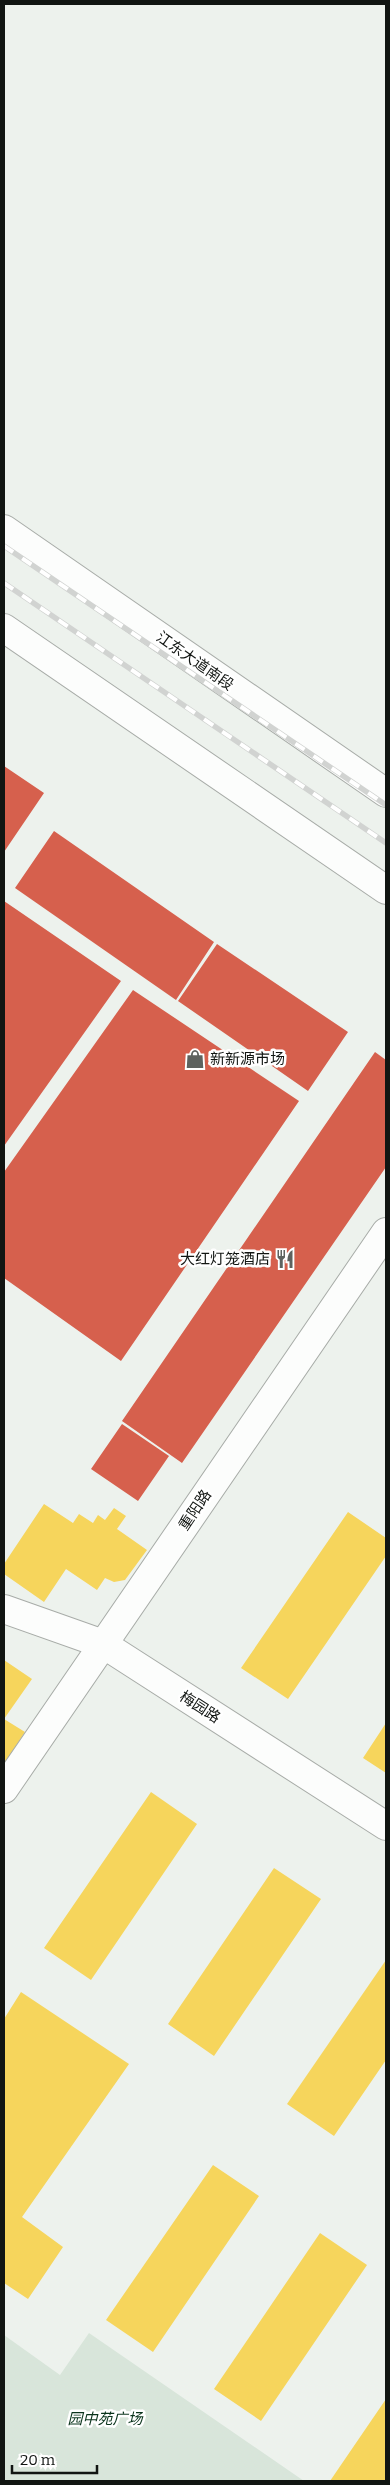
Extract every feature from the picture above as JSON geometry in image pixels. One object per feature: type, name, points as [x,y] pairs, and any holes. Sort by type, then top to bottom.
[{"type":"street","name":"江东大道南段","points":[[4,529],[386,793]]},
{"type":"street","points":[[4,628],[386,890]]},
{"type":"street","name":"重阳路","points":[[4,1789],[386,1232]]},
{"type":"street","name":"梅园路","points":[[4,1609],[103,1644],[386,1826]]},
{"type":"green space","name":"园中苑广场","points":[[89,2333],[304,2481],[4,2481],[4,2335],[60,2375]]},
{"type":"building: 住宅","points":[[44,1504],[73,1523],[79,1514],[93,1523],[98,1515],[105,1520],[114,1508],[126,1516],[117,1529],[147,1550],[125,1580],[114,1582],[105,1578],[97,1590],[66,1569],[44,1602],[4,1574],[4,1564]]},
{"type":"building: 住宅","points":[[348,1512],[386,1538],[386,1556],[288,1699],[241,1668]]},
{"type":"building: 住宅","points":[[4,1660],[32,1679],[4,1719]]},
{"type":"building: 住宅","points":[[4,1719],[25,1732],[4,1764]]},
{"type":"building: 住宅","points":[[386,1723],[386,1773],[363,1758]]},
{"type":"building: 住宅","points":[[151,1792],[197,1824],[91,1980],[44,1948]]},
{"type":"building: 住宅","points":[[274,1868],[321,1899],[214,2056],[168,2024]]},
{"type":"building: 住宅","points":[[386,1960],[386,2060],[334,2136],[287,2104]]},
{"type":"building: 住宅","points":[[21,1992],[129,2064],[22,2217],[63,2247],[28,2299],[4,2283],[4,2019]]},
{"type":"building: 住宅","points":[[213,2165],[259,2196],[153,2352],[106,2320]]},
{"type":"building: 住宅","points":[[320,2233],[367,2265],[261,2421],[214,2389]]},
{"type":"building: 住宅","points":[[386,2399],[386,2481],[330,2481]]},
{"type":"building: 商业","points":[[4,766],[44,793],[4,852]]},
{"type":"building: 商业","points":[[54,831],[214,942],[176,1000],[15,888]]},
{"type":"building: 商业","points":[[4,901],[121,981],[4,1146]]},
{"type":"building: 商业","points":[[217,944],[348,1032],[308,1091],[178,1001]]},
{"type":"building: 商业","points":[[133,990],[299,1101],[121,1361],[4,1278],[4,1172]]},
{"type":"building: 商业","points":[[375,1052],[386,1060],[386,1167],[182,1463],[122,1421]]},
{"type":"building: 商业","points":[[122,1424],[169,1456],[138,1501],[91,1469]]},
{"type":"railway","points":[[4,546],[386,805]]},
{"type":"railway","points":[[4,583],[386,843]]},
{"type":"place","name":"新新源市场","points":[[195,1059]]},
{"type":"place","name":"大红灯笼酒店","points":[[285,1259]]}]
